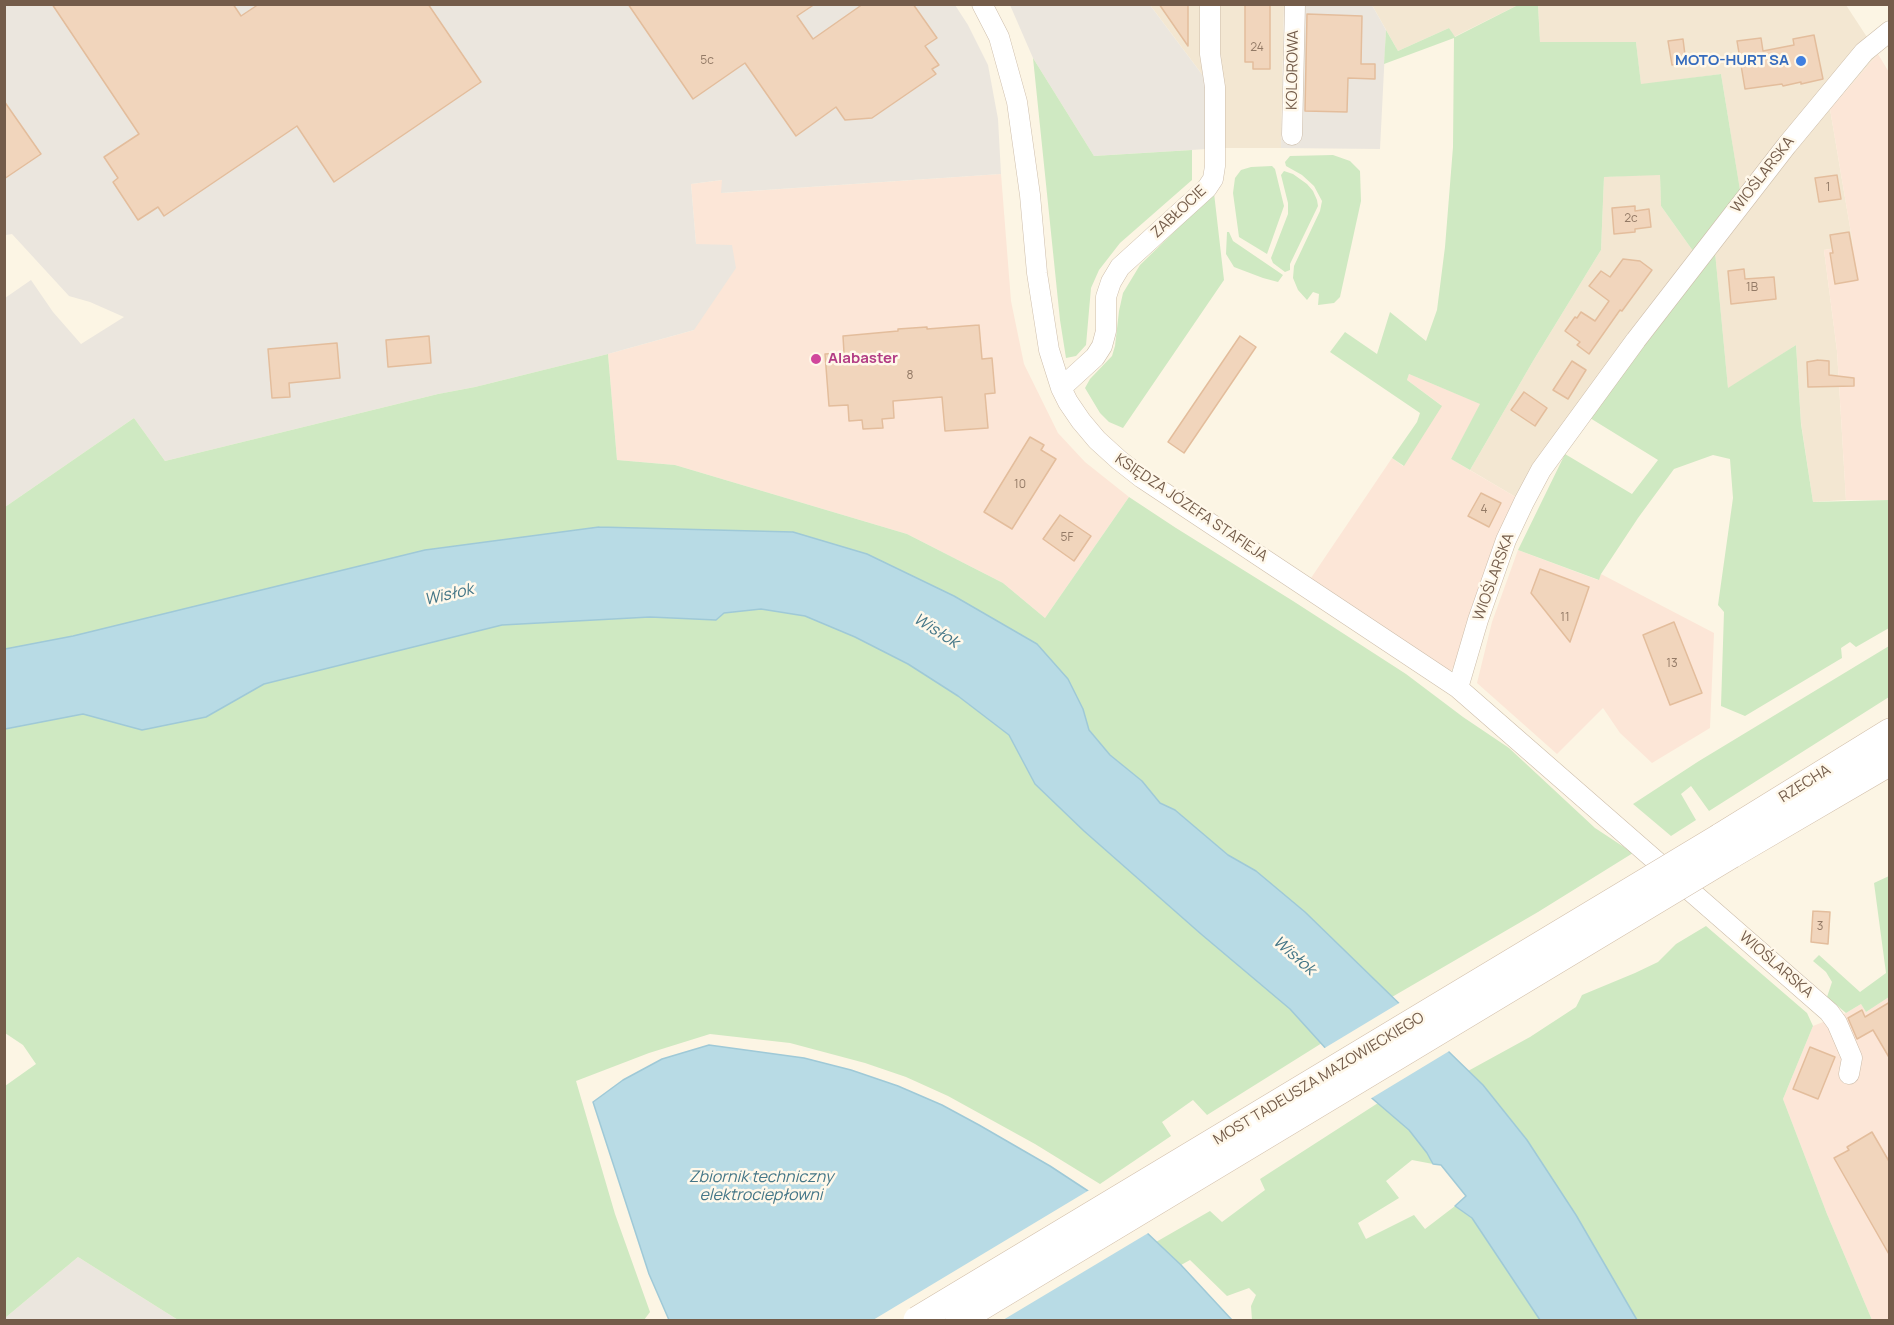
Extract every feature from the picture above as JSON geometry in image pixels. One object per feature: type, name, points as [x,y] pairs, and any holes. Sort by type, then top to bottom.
[{"type":"main road","name":"RZECHA","points":[[1726,846],[1890,732]]},
{"type":"main road","name":"RZECHA","points":[[1726,846],[1890,762]]},
{"type":"main road","name":"MOST TADEUSZA MAZOWIECKIEGO","points":[[917,1320],[1726,846]]},
{"type":"main road","name":"MOST TADEUSZA MAZOWIECKIEGO","points":[[959,1320],[1726,846]]},
{"type":"street","name":"KSIĘDZA JÓZEFA STAFIEJA","points":[[982,4],[999,38],[1017,102],[1030,195],[1037,273],[1049,350],[1061,388],[1081,421],[1097,440],[1143,478],[1458,688]]},
{"type":"street","name":"ZABŁOCIE","points":[[1061,388],[1095,357],[1102,346],[1106,331],[1106,297],[1111,282],[1120,267],[1207,188],[1213,179],[1215,87],[1210,54],[1210,4]]},
{"type":"street","name":"KOLOROWA","points":[[1292,135],[1294,4]]},
{"type":"street","name":"WIOŚLARSKA","points":[[1849,1074],[1852,1058],[1837,1023],[1829,1012],[1458,688],[1478,620],[1506,540],[1541,470],[1642,332],[1787,145],[1864,52],[1890,31]]},
{"type":"shaded area","points":[[5,5],[955,5],[988,65],[998,119],[1001,174],[721,193],[722,180],[691,184],[696,244],[732,245],[736,268],[694,330],[475,387],[165,461],[134,418],[5,507],[5,298],[31,280],[53,312],[81,344],[124,317],[90,302],[69,296],[12,234],[6,235],[5,233]]},
{"type":"shaded area","points":[[1010,5],[1150,5],[1204,77],[1207,89],[1207,149],[1094,156],[1033,58]]},
{"type":"shaded area","points":[[1150,5],[1284,5],[1281,148],[1223,148],[1204,77]]},
{"type":"shaded area","points":[[1284,5],[1372,5],[1386,30],[1380,149],[1281,148]]},
{"type":"shaded area","points":[[1372,5],[1518,5],[1454,37],[1449,28],[1398,51]]},
{"type":"shaded area","points":[[1538,5],[1846,5],[1878,54],[1830,109],[1853,245],[1824,250],[1837,351],[1846,500],[1813,502],[1801,423],[1796,345],[1728,389],[1715,252],[1744,215],[1721,74],[1641,85],[1636,42],[1540,42]]},
{"type":"shaded area","points":[[1878,54],[1890,74],[1889,500],[1846,500],[1837,351],[1824,250],[1853,245],[1830,109]]},
{"type":"shaded area","name":"Alabaster","points":[[1001,174],[1011,301],[1024,364],[1058,433],[1085,462],[1129,497],[1045,618],[1003,583],[907,534],[675,465],[617,460],[608,354],[694,330],[696,244],[691,184],[722,180],[722,193]]},
{"type":"shaded area","points":[[1660,174],[1661,206],[1693,251],[1632,328],[1519,499],[1470,470],[1601,250],[1604,177]]},
{"type":"shaded area","points":[[1409,374],[1481,404],[1451,459],[1519,499],[1460,659],[1450,672],[1311,578],[1392,458],[1403,466],[1441,405],[1407,380]]},
{"type":"shaded area","points":[[1518,550],[1598,580],[1601,574],[1714,633],[1710,728],[1652,763],[1620,733],[1603,708],[1557,754],[1477,683],[1492,622]]},
{"type":"shaded area","points":[[1889,997],[1889,1320],[1872,1320],[1827,1214],[1783,1099],[1813,1026],[1846,1013],[1861,1004],[1866,1012]]},
{"type":"shaded area","points":[[78,1257],[178,1320],[5,1320]]},
{"type":"green space","points":[[1518,5],[1538,5],[1540,42],[1636,42],[1641,84],[1721,74],[1741,196],[1693,251],[1661,206],[1660,175],[1604,177],[1601,250],[1470,470],[1451,459],[1480,404],[1409,374],[1407,380],[1442,406],[1404,466],[1392,458],[1417,422],[1420,413],[1330,352],[1345,332],[1377,354],[1390,312],[1426,341],[1437,310],[1445,247],[1453,147],[1454,38],[1384,64],[1386,30],[1398,51],[1449,28],[1455,37]]},
{"type":"green space","points":[[1033,58],[1094,156],[1192,150],[1192,180],[1120,243],[1099,270],[1091,288],[1086,345],[1076,356],[1066,358],[1060,320]]},
{"type":"green space","points":[[1333,155],[1350,161],[1360,171],[1361,201],[1340,297],[1334,303],[1318,305],[1319,294],[1313,292],[1307,300],[1298,290],[1293,278],[1294,266],[1320,211],[1322,201],[1314,186],[1302,175],[1286,166],[1285,162],[1290,156]]},
{"type":"green space","points":[[1272,166],[1275,169],[1284,206],[1267,254],[1239,237],[1233,193],[1235,178],[1241,170]]},
{"type":"green space","points":[[1284,171],[1293,174],[1307,184],[1313,191],[1318,206],[1290,264],[1290,270],[1285,272],[1273,263],[1271,258],[1288,214],[1288,203],[1281,175]]},
{"type":"green space","points":[[1214,193],[1224,280],[1123,428],[1109,422],[1100,413],[1085,388],[1090,379],[1112,356],[1123,293],[1140,265]]},
{"type":"green space","points":[[1227,232],[1233,241],[1283,275],[1278,282],[1234,267],[1226,254]]},
{"type":"green space","points":[[1715,252],[1728,388],[1796,345],[1801,424],[1813,502],[1889,500],[1889,628],[1856,647],[1850,642],[1841,648],[1842,658],[1745,716],[1721,706],[1724,612],[1718,605],[1733,498],[1730,459],[1713,455],[1674,469],[1638,518],[1599,580],[1518,550],[1565,454],[1632,494],[1658,460],[1590,418]]},
{"type":"green space","points":[[608,354],[617,460],[675,465],[907,534],[1003,583],[1045,618],[1129,497],[1406,674],[1509,748],[1595,828],[1633,853],[1538,912],[1392,997],[1305,912],[1256,872],[1228,855],[1175,810],[1160,803],[1142,781],[1110,755],[1089,730],[1083,709],[1037,644],[954,596],[867,554],[793,532],[599,527],[425,550],[73,636],[5,649],[5,507],[134,418],[165,461]]},
{"type":"green space","points":[[761,609],[805,616],[855,637],[908,664],[958,696],[1009,735],[1035,784],[1084,831],[1201,934],[1291,1009],[1322,1043],[1207,1115],[1193,1100],[1162,1122],[1171,1136],[1100,1184],[1035,1144],[948,1096],[906,1077],[865,1063],[790,1043],[710,1034],[649,1053],[576,1081],[615,1214],[650,1312],[644,1320],[178,1320],[78,1257],[5,1318],[5,1086],[36,1064],[23,1045],[5,1033],[5,729],[83,714],[142,730],[206,717],[264,684],[502,625],[650,617],[716,620],[724,613]]},
{"type":"green space","points":[[1889,646],[1889,697],[1709,811],[1691,786],[1681,794],[1696,820],[1671,836],[1633,804],[1699,761]]},
{"type":"green space","points":[[1889,876],[1889,997],[1866,1012],[1861,1004],[1846,1013],[1827,997],[1832,982],[1826,972],[1813,961],[1819,955],[1860,992],[1886,973],[1874,883]]},
{"type":"green space","points":[[1706,926],[1807,1013],[1813,1026],[1783,1099],[1827,1214],[1872,1320],[1637,1320],[1576,1215],[1527,1140],[1483,1085],[1468,1071],[1530,1037],[1576,1007],[1582,995],[1658,962],[1676,944]]},
{"type":"green space","points":[[1378,1103],[1409,1130],[1433,1164],[1412,1160],[1386,1181],[1399,1198],[1358,1223],[1366,1239],[1414,1215],[1425,1229],[1455,1206],[1472,1218],[1540,1320],[1252,1320],[1251,1306],[1256,1295],[1249,1288],[1227,1296],[1190,1260],[1181,1265],[1156,1242],[1210,1211],[1222,1222],[1265,1190],[1260,1179]]},
{"type":"water","name":"Wisłok","points":[[599,527],[793,532],[867,554],[954,596],[1037,644],[1068,679],[1083,709],[1089,730],[1110,755],[1142,781],[1160,803],[1175,810],[1228,855],[1256,871],[1305,912],[1483,1085],[1527,1140],[1576,1215],[1637,1320],[1540,1320],[1472,1218],[1455,1206],[1466,1196],[1441,1165],[1433,1164],[1409,1130],[1367,1094],[1290,1009],[1084,831],[1035,784],[1009,735],[958,696],[908,664],[855,637],[805,616],[761,609],[724,613],[716,620],[650,617],[502,625],[264,684],[206,717],[142,730],[83,714],[5,729],[5,649],[73,636],[425,550]]},
{"type":"water","name":"Zbiornik techniczny elektrociepłowni","points":[[709,1045],[804,1058],[851,1070],[898,1086],[942,1105],[1050,1166],[1144,1230],[1181,1265],[1232,1320],[669,1320],[649,1274],[593,1102],[623,1080],[662,1059]]},
{"type":"pier","points":[[1401,1002],[1451,1050],[1370,1099],[1323,1049]]},
{"type":"pier","points":[[1091,1189],[1150,1232],[1003,1320],[873,1320]]},
{"type":"building","points":[[52,4],[233,4],[241,16],[259,4],[428,4],[481,82],[334,182],[297,126],[164,216],[158,207],[138,220],[113,182],[118,178],[104,157],[139,134]]},
{"type":"building","points":[[628,4],[815,4],[797,16],[813,39],[863,4],[913,4],[937,38],[925,46],[939,65],[932,69],[936,74],[872,118],[845,120],[836,107],[796,136],[745,63],[693,99]]},
{"type":"building","points":[[1159,4],[1188,4],[1188,46]]},
{"type":"building","points":[[1245,4],[1270,4],[1270,69],[1253,69],[1253,62],[1245,62]]},
{"type":"building","points":[[1307,14],[1362,16],[1361,64],[1375,64],[1375,79],[1348,78],[1347,112],[1305,111]]},
{"type":"building","points":[[1814,35],[1823,79],[1801,84],[1801,82],[1745,89],[1737,41],[1761,38],[1763,51],[1794,45],[1793,39]]},
{"type":"building","points":[[1683,39],[1686,63],[1672,65],[1668,41]]},
{"type":"building","points":[[4,101],[41,154],[4,179]]},
{"type":"building","points":[[1837,175],[1841,199],[1819,202],[1815,178]]},
{"type":"building","points":[[1635,206],[1635,211],[1649,209],[1651,227],[1635,229],[1635,232],[1614,234],[1612,208]]},
{"type":"building","points":[[1849,232],[1858,280],[1835,284],[1830,253],[1833,253],[1830,235]]},
{"type":"building","points":[[1623,259],[1640,261],[1652,270],[1589,354],[1577,345],[1580,342],[1565,331],[1581,312],[1595,321],[1609,301],[1589,286],[1601,271],[1610,277]]},
{"type":"building","points":[[1744,269],[1745,279],[1774,277],[1776,299],[1731,304],[1728,271]]},
{"type":"building","name":"Alabaster","points":[[979,325],[982,359],[992,358],[995,393],[985,394],[988,428],[945,431],[942,397],[893,401],[894,418],[882,419],[883,428],[863,429],[862,420],[849,421],[848,405],[829,406],[825,354],[844,353],[843,336],[898,331],[898,329]]},
{"type":"building","points":[[429,336],[431,363],[388,367],[386,340]]},
{"type":"building","points":[[1240,336],[1256,347],[1184,453],[1168,442]]},
{"type":"building","points":[[337,343],[340,378],[289,383],[290,397],[272,398],[268,349]]},
{"type":"building","points":[[1572,361],[1586,370],[1568,399],[1553,390]]},
{"type":"building","points":[[1829,361],[1829,375],[1854,378],[1854,386],[1808,387],[1807,362]]},
{"type":"building","points":[[1524,392],[1547,408],[1535,426],[1511,410]]},
{"type":"building","points":[[1030,437],[1044,445],[1041,450],[1056,459],[1012,529],[984,512]]},
{"type":"building","points":[[1481,493],[1501,503],[1489,527],[1468,516]]},
{"type":"building","points":[[1060,515],[1091,536],[1074,561],[1043,539]]},
{"type":"building","points":[[1540,569],[1589,587],[1570,642],[1531,593]]},
{"type":"building","points":[[1674,622],[1702,693],[1670,705],[1643,635]]},
{"type":"building","points":[[1813,911],[1830,912],[1828,944],[1811,942]]},
{"type":"building","points":[[1890,1002],[1890,1059],[1873,1030],[1857,1039],[1848,1018],[1862,1010],[1865,1017]]},
{"type":"building","points":[[1810,1047],[1835,1057],[1818,1099],[1793,1089]]},
{"type":"building","points":[[1872,1132],[1890,1163],[1890,1256],[1834,1158],[1849,1150],[1847,1147]]},
{"type":"place","name":"MOTO-HURT SA","points":[[1801,61]]},
{"type":"place","name":"Alabaster","points":[[816,359]]}]
